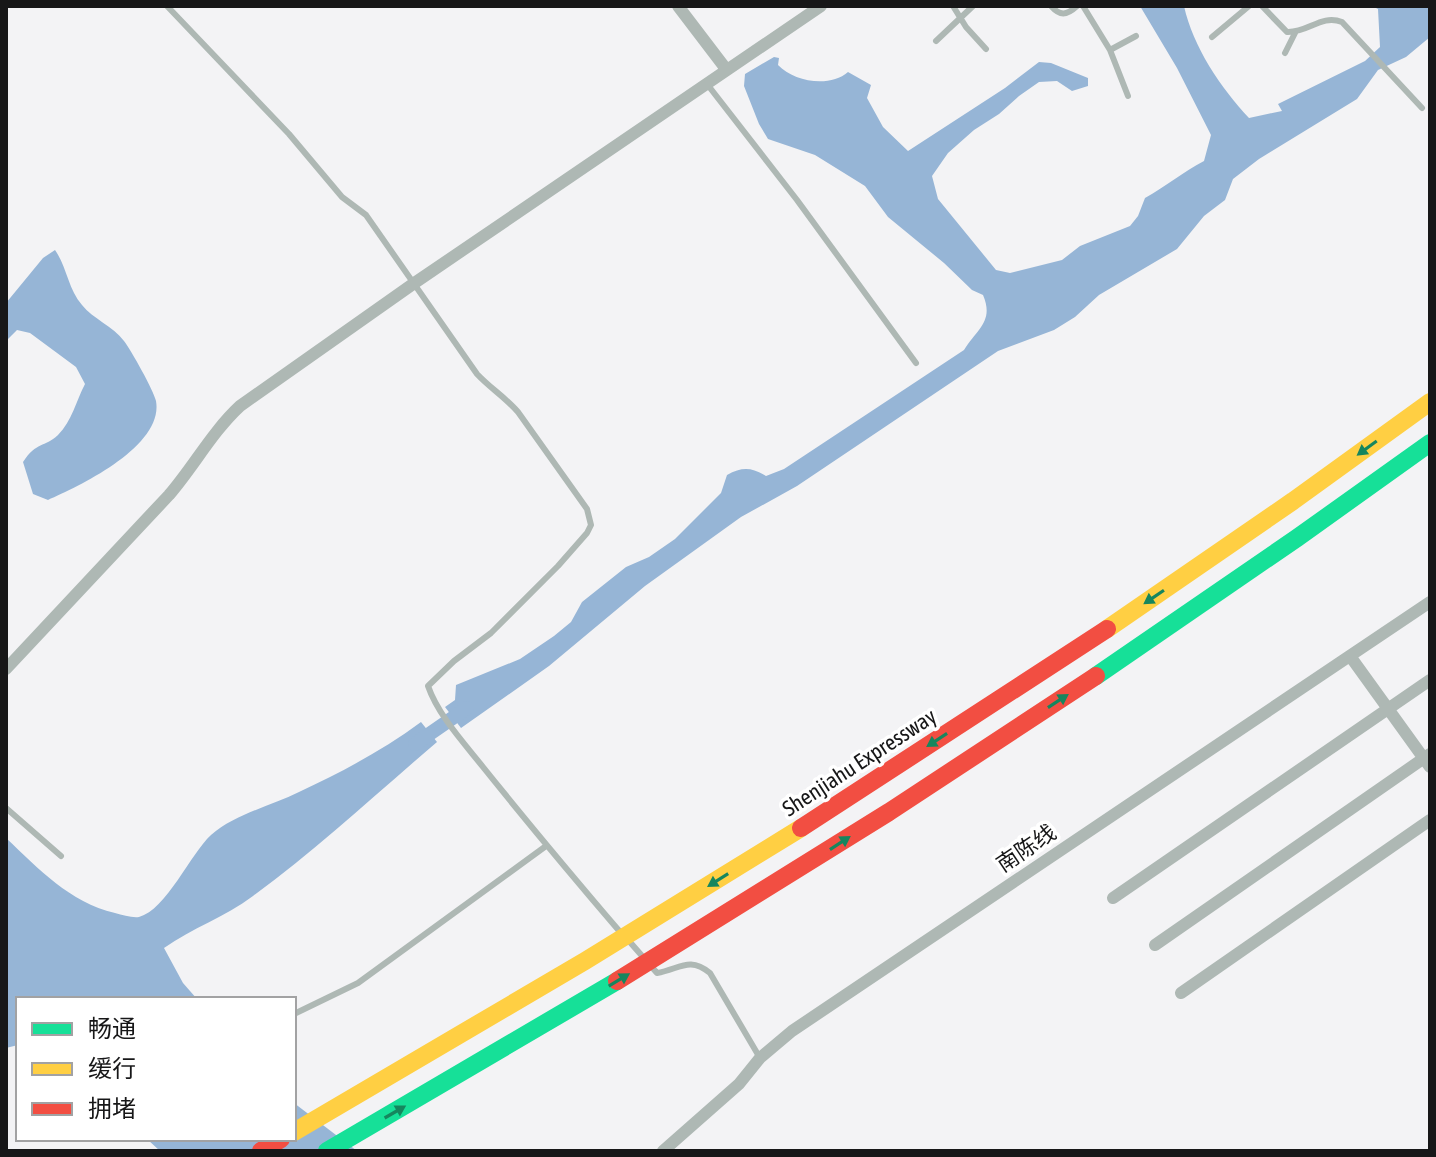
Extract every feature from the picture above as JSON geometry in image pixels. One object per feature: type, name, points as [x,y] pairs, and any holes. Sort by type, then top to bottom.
[{"type":"highway","name":"Shenjiahu Expressway","points":[[296,1131],[560,976],[777,843],[1187,575],[1430,402]]},
{"type":"highway","points":[[327,1151],[688,938],[903,802],[1193,611],[1430,443]]},
{"type":"street","points":[[678,6],[726,69]]},
{"type":"street","points":[[6,669],[169,495],[232,414],[413,284],[821,6]]},
{"type":"street","name":"南陈线","points":[[663,1151],[739,1084],[760,1058],[792,1031],[1430,602]]},
{"type":"street","points":[[1155,945],[1428,760],[1350,656]]},
{"type":"street","points":[[1113,898],[1430,680]]},
{"type":"street","points":[[1181,993],[1430,820]]},
{"type":"lane","points":[[167,6],[289,134],[342,197],[366,215],[477,374],[518,412],[587,509],[591,525],[587,533],[558,566],[514,610],[428,686],[457,734],[546,846],[657,973],[690,963],[710,973],[760,1058]]},
{"type":"lane","points":[[953,6],[986,49]]},
{"type":"lane","points":[[936,41],[973,6]]},
{"type":"lane","points":[[1051,6],[1059,14],[1077,6]]},
{"type":"lane","points":[[1083,6],[1110,50],[1128,96]]},
{"type":"lane","points":[[1212,37],[1249,6]]},
{"type":"lane","points":[[1262,6],[1287,32],[1295,33],[1327,19],[1342,22],[1422,108]]},
{"type":"lane","points":[[1285,53],[1295,33]]},
{"type":"lane","points":[[1110,50],[1136,36]]},
{"type":"lane","points":[[706,83],[797,200],[916,363]]},
{"type":"lane","points":[[6,808],[61,856]]},
{"type":"lane","points":[[296,1013],[358,983],[546,846]]},
{"type":"water","points":[[1140,6],[1184,6],[1194,37],[1209,66],[1249,118],[1282,111],[1278,104],[1365,61],[1380,47],[1378,9],[1372,6],[1430,6],[1430,37],[1406,57],[1378,70],[1357,99],[1259,159],[1233,179],[1225,200],[1204,216],[1177,249],[1099,295],[1075,317],[1054,330],[998,351],[797,486],[741,517],[645,586],[549,666],[461,728],[445,707],[455,700],[456,685],[520,659],[554,636],[571,622],[582,602],[626,567],[649,557],[675,539],[721,493],[727,475],[746,469],[766,476],[784,469],[964,350],[986,318],[983,295],[972,290],[888,217],[865,186],[815,155],[768,139],[744,86],[745,74],[774,57],[779,58],[778,65],[785,71],[802,79],[832,80],[848,72],[871,85],[867,98],[883,127],[908,151],[1039,62],[1051,63],[1088,78],[1088,86],[1072,91],[1057,81],[1039,82],[974,130],[948,153],[932,176],[938,199],[996,270],[1010,273],[1062,260],[1080,246],[1130,226],[1145,198],[1204,161],[1211,135],[1177,68]]},
{"type":"water","points":[[55,250],[77,299],[124,341],[156,401],[155,418],[134,448],[80,485],[48,500],[33,494],[23,462],[32,451],[63,429],[85,384],[76,367],[30,333],[17,330],[6,341],[6,303],[43,258]]},
{"type":"water","points":[[421,722],[437,742],[277,878],[231,910],[164,948],[183,983],[195,997],[16,997],[16,1046],[6,1048],[6,838],[69,893],[98,908],[139,917],[159,904],[203,843],[221,828],[346,768]]},
{"type":"water","points":[[296,1105],[357,1151],[160,1151],[149,1141],[296,1141]]},
{"type":"waterway","points":[[415,744],[467,708]]},
{"type":"traffic: jam","points":[[801,828],[1107,629]]},
{"type":"traffic: jam","points":[[617,981],[889,812],[1096,676]]},
{"type":"traffic: jam","points":[[261,1151],[278,1141]]},
{"type":"traffic: fast","points":[[1096,676],[1430,443]]},
{"type":"traffic: fast","points":[[327,1151],[617,981]]},
{"type":"traffic: slow","points":[[1107,629],[1430,402]]},
{"type":"traffic: slow","points":[[296,1131],[585,961],[801,828]]}]
